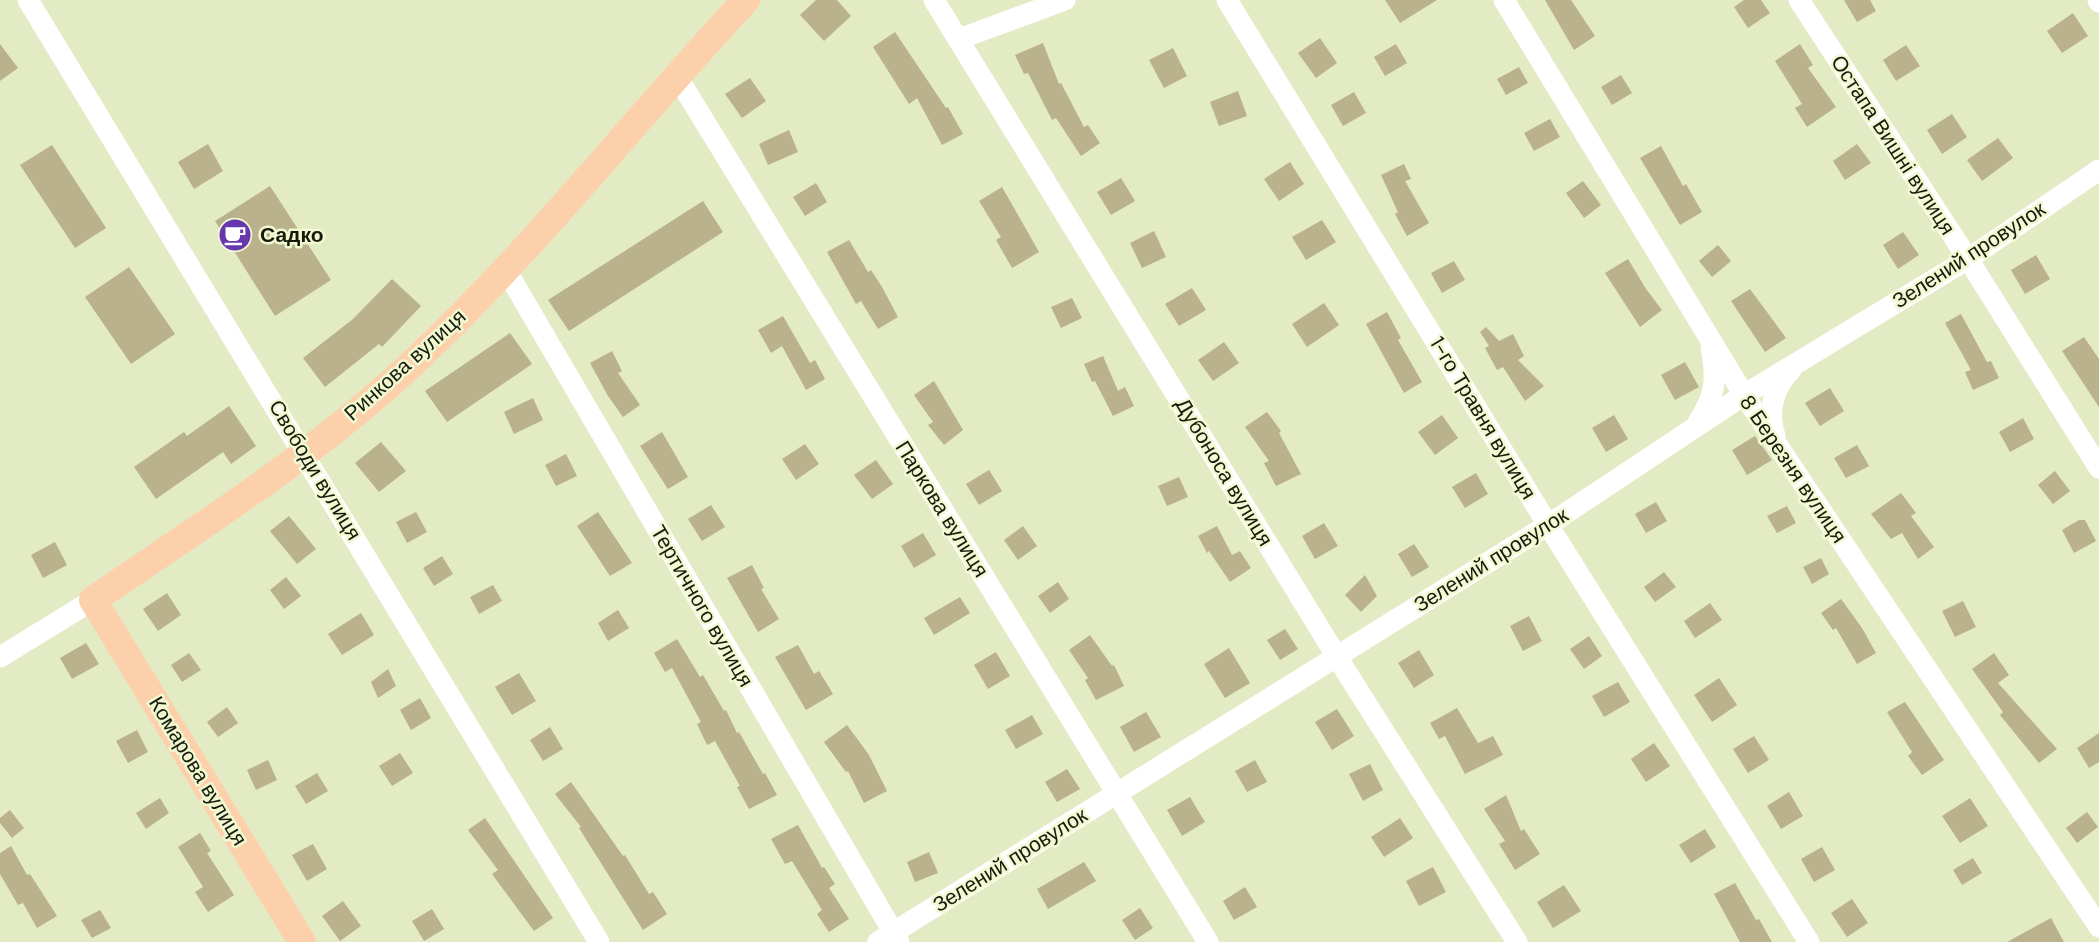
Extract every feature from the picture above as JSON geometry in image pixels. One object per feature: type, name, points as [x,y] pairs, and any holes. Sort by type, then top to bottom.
[{"type":"main road","name":"Ринкова вулиця","points":[[93,600],[305,454],[415,361],[506,270],[676,75],[746,0]]},
{"type":"main road","name":"Комарова вулиця","points":[[93,600],[302,942]]},
{"type":"street","name":"Свободи вулиця","points":[[28,0],[599,942]]},
{"type":"street","name":"Дубоноса вулиця","points":[[934,0],[1337,657],[1517,942]]},
{"type":"street","points":[[960,39],[1065,0]]},
{"type":"street","name":"1-го Травня вулиця","points":[[1227,0],[1548,525],[1809,942]]},
{"type":"street","name":"8 Березня вулиця","points":[[1504,0],[1744,395],[2099,927]]},
{"type":"street","name":"Остапа Вишні вулиця","points":[[1799,0],[1968,259],[2099,468]]},
{"type":"street","name":"Паркова вулиця","points":[[676,75],[1208,942]]},
{"type":"street","name":"Зелений провулок","points":[[890,939],[1116,793],[1548,525],[1744,395],[1968,259],[2099,170]]},
{"type":"street","name":"Тертичного вулиця","points":[[506,270],[890,939]]},
{"type":"street","points":[[1694,428],[1710,404],[1715,390],[1710,338]]},
{"type":"street","points":[[1777,445],[1772,421],[1773,400],[1782,378],[1798,363]]},
{"type":"street","name":"Ринкова вулиця","points":[[0,657],[93,600]]},
{"type":"building","points":[[816,0],[837,0],[851,16],[824,41],[800,15]]},
{"type":"building","points":[[1385,0],[1437,0],[1400,23]]},
{"type":"building","points":[[1545,0],[1571,0],[1595,36],[1574,50]]},
{"type":"building","points":[[1744,0],[1761,0],[1770,13],[1748,28],[1734,7]]},
{"type":"building","points":[[1844,0],[1870,0],[1876,11],[1857,22]]},
{"type":"building","points":[[2073,13],[2088,36],[2062,53],[2047,31]]},
{"type":"building","points":[[895,32],[946,108],[948,107],[963,134],[942,145],[917,98],[909,104],[873,47]]},
{"type":"building","points":[[1320,38],[1337,63],[1316,78],[1298,53]]},
{"type":"building","points":[[1043,43],[1059,84],[1061,83],[1084,127],[1088,125],[1100,143],[1081,156],[1056,118],[1052,120],[1028,73],[1024,74],[1015,55]]},
{"type":"building","points":[[0,44],[18,68],[0,81]]},
{"type":"building","points":[[1396,44],[1407,63],[1385,76],[1374,57]]},
{"type":"building","points":[[1800,44],[1813,65],[1808,68],[1836,107],[1807,127],[1795,108],[1802,104],[1775,61]]},
{"type":"building","points":[[1906,45],[1920,66],[1896,81],[1883,60]]},
{"type":"building","points":[[1173,48],[1187,76],[1164,88],[1149,60]]},
{"type":"building","points":[[1519,67],[1528,83],[1506,95],[1497,79]]},
{"type":"building","points":[[1621,75],[1632,93],[1612,105],[1601,87]]},
{"type":"building","points":[[750,78],[766,101],[742,118],[725,94]]},
{"type":"building","points":[[1238,91],[1247,116],[1219,126],[1210,102]]},
{"type":"building","points":[[1354,92],[1366,113],[1343,126],[1331,105]]},
{"type":"building","points":[[1952,114],[1967,137],[1942,154],[1927,130]]},
{"type":"building","points":[[1550,119],[1560,137],[1534,151],[1524,133]]},
{"type":"building","points":[[789,130],[798,152],[768,165],[759,144]]},
{"type":"building","points":[[1998,138],[2013,158],[1982,181],[1967,160]]},
{"type":"building","points":[[208,144],[223,171],[194,189],[178,162]]},
{"type":"building","points":[[1857,144],[1871,163],[1845,180],[1833,161]]},
{"type":"building","points":[[52,145],[106,228],[75,248],[20,165]]},
{"type":"building","points":[[1661,146],[1683,186],[1686,184],[1702,212],[1680,225],[1640,158]]},
{"type":"building","points":[[1290,162],[1304,184],[1279,201],[1264,179]]},
{"type":"building","points":[[1404,164],[1411,179],[1405,181],[1429,223],[1407,236],[1395,214],[1398,212],[1381,175]]},
{"type":"building","points":[[1121,178],[1135,201],[1111,215],[1097,192]]},
{"type":"building","points":[[1583,181],[1601,205],[1584,218],[1566,193]]},
{"type":"building","points":[[816,183],[827,202],[805,216],[793,197]]},
{"type":"building","points":[[270,186],[331,280],[275,316],[215,221]]},
{"type":"building","points":[[1002,187],[1039,252],[1012,268],[996,240],[1001,237],[979,201]]},
{"type":"building","points":[[703,201],[723,232],[569,331],[548,300]]},
{"type":"building","points":[[1322,220],[1336,242],[1306,260],[1292,237]]},
{"type":"building","points":[[1154,231],[1166,257],[1142,268],[1130,243]]},
{"type":"building","points":[[1903,232],[1919,255],[1898,269],[1883,245]]},
{"type":"building","points":[[849,240],[868,272],[871,270],[882,287],[898,317],[878,329],[861,301],[856,304],[827,252]]},
{"type":"building","points":[[1718,245],[1731,261],[1712,277],[1699,261]]},
{"type":"building","points":[[2036,255],[2050,279],[2025,294],[2011,270]]},
{"type":"building","points":[[1628,259],[1662,310],[1640,327],[1605,273]]},
{"type":"building","points":[[1454,261],[1465,280],[1442,293],[1431,273]]},
{"type":"building","points":[[129,267],[175,334],[131,364],[85,297]]},
{"type":"building","points":[[392,279],[421,306],[382,347],[379,344],[325,387],[303,358],[353,319]]},
{"type":"building","points":[[1192,288],[1206,310],[1179,326],[1165,304]]},
{"type":"building","points":[[1750,289],[1786,338],[1765,352],[1731,301]]},
{"type":"building","points":[[1072,298],[1082,318],[1061,328],[1051,307]]},
{"type":"building","points":[[1324,303],[1339,325],[1307,347],[1292,324]]},
{"type":"building","points":[[1387,312],[1401,338],[1398,340],[1422,382],[1404,393],[1366,324]]},
{"type":"building","points":[[1961,314],[1987,362],[1991,361],[1999,378],[1973,390],[1965,372],[1971,370],[1945,323]]},
{"type":"building","points":[[783,316],[810,363],[815,360],[825,379],[806,390],[782,346],[771,353],[758,330]]},
{"type":"building","points":[[1486,327],[1499,341],[1513,334],[1524,356],[1518,360],[1544,386],[1525,401],[1503,367],[1497,370],[1485,348],[1489,346],[1480,332]]},
{"type":"building","points":[[510,333],[532,364],[447,422],[425,391]]},
{"type":"building","points":[[2084,337],[2099,359],[2099,407],[2062,351]]},
{"type":"building","points":[[1224,342],[1239,363],[1213,381],[1198,360]]},
{"type":"building","points":[[612,351],[622,371],[618,373],[640,405],[623,417],[590,363]]},
{"type":"building","points":[[1103,356],[1118,391],[1125,387],[1134,406],[1113,416],[1084,364]]},
{"type":"building","points":[[1685,362],[1699,387],[1675,400],[1661,375]]},
{"type":"building","points":[[934,381],[963,430],[944,445],[928,425],[933,422],[914,395]]},
{"type":"building","points":[[1830,388],[1844,411],[1820,426],[1805,403]]},
{"type":"building","points":[[533,398],[543,420],[514,434],[504,412]]},
{"type":"building","points":[[229,406],[256,446],[231,464],[223,452],[156,499],[134,467],[184,432],[187,436]]},
{"type":"building","points":[[1267,412],[1281,431],[1279,433],[1301,474],[1276,486],[1264,463],[1269,461],[1245,427]]},
{"type":"building","points":[[1442,415],[1458,438],[1435,455],[1418,432]]},
{"type":"building","points":[[1614,415],[1628,439],[1606,452],[1592,428]]},
{"type":"building","points":[[2023,418],[2034,439],[2010,452],[1999,432]]},
{"type":"building","points":[[662,432],[688,477],[668,489],[640,446]]},
{"type":"building","points":[[1755,436],[1772,460],[1747,475],[1732,450]]},
{"type":"building","points":[[381,442],[406,471],[379,492],[355,463]]},
{"type":"building","points":[[805,444],[819,464],[796,480],[782,459]]},
{"type":"building","points":[[1857,445],[1869,466],[1846,478],[1834,458]]},
{"type":"building","points":[[566,454],[577,476],[556,486],[545,465]]},
{"type":"building","points":[[876,460],[893,484],[872,499],[854,475]]},
{"type":"building","points":[[989,470],[1002,491],[979,505],[966,484]]},
{"type":"building","points":[[2055,471],[2070,491],[2053,504],[2038,485]]},
{"type":"building","points":[[1476,473],[1488,494],[1465,508],[1452,487]]},
{"type":"building","points":[[1179,477],[1188,497],[1167,506],[1158,486]]},
{"type":"building","points":[[1901,493],[1916,513],[1911,516],[1934,547],[1918,559],[1902,533],[1891,539],[1871,514]]},
{"type":"building","points":[[1656,502],[1667,521],[1646,533],[1635,514]]},
{"type":"building","points":[[711,505],[725,527],[702,541],[688,519]]},
{"type":"building","points":[[1787,506],[1796,523],[1777,533],[1767,516]]},
{"type":"building","points":[[416,512],[427,532],[407,543],[396,522]]},
{"type":"building","points":[[598,512],[632,563],[610,576],[577,526]]},
{"type":"building","points":[[289,516],[316,549],[297,564],[270,531]]},
{"type":"building","points":[[2079,520],[2085,520],[2096,541],[2074,553],[2062,530]]},
{"type":"building","points":[[1324,523],[1338,546],[1315,559],[1302,536]]},
{"type":"building","points":[[1023,526],[1037,546],[1018,560],[1004,540]]},
{"type":"building","points":[[1217,526],[1232,555],[1240,551],[1251,568],[1230,582],[1209,551],[1207,553],[1198,536]]},
{"type":"building","points":[[923,533],[936,555],[914,568],[901,546]]},
{"type":"building","points":[[55,542],[67,565],[43,578],[31,555]]},
{"type":"building","points":[[1414,544],[1429,567],[1412,577],[1398,554]]},
{"type":"building","points":[[442,556],[453,574],[434,586],[423,568]]},
{"type":"building","points":[[1821,558],[1829,574],[1812,584],[1803,567]]},
{"type":"building","points":[[752,565],[764,588],[761,589],[779,619],[758,632],[727,578]]},
{"type":"building","points":[[1664,572],[1676,587],[1655,602],[1644,587]]},
{"type":"building","points":[[1365,575],[1377,596],[1361,612],[1345,595]]},
{"type":"building","points":[[286,577],[301,596],[284,609],[270,590]]},
{"type":"building","points":[[1058,582],[1069,599],[1050,613],[1038,596]]},
{"type":"building","points":[[493,585],[502,601],[479,614],[470,597]]},
{"type":"building","points":[[167,593],[181,615],[158,631],[143,609]]},
{"type":"building","points":[[960,597],[970,613],[934,635],[924,618]]},
{"type":"building","points":[[1841,599],[1876,653],[1857,664],[1836,628],[1833,630],[1821,613]]},
{"type":"building","points":[[1963,601],[1976,627],[1955,637],[1942,611]]},
{"type":"building","points":[[1710,603],[1722,620],[1695,638],[1684,621]]},
{"type":"building","points":[[618,610],[629,628],[608,641],[598,623]]},
{"type":"building","points":[[361,613],[374,635],[342,655],[328,634]]},
{"type":"building","points":[[1529,616],[1542,641],[1523,651],[1510,626]]},
{"type":"building","points":[[1285,629],[1298,649],[1280,660],[1267,640]]},
{"type":"building","points":[[1090,635],[1112,666],[1114,665],[1124,686],[1096,700],[1085,680],[1088,678],[1069,650]]},
{"type":"building","points":[[1589,636],[1602,656],[1584,669],[1570,649]]},
{"type":"building","points":[[677,639],[700,677],[703,675],[724,711],[726,710],[737,733],[739,732],[777,795],[749,809],[737,787],[740,786],[715,741],[707,745],[697,724],[701,722],[672,668],[665,672],[654,653]]},
{"type":"building","points":[[86,643],[99,664],[72,679],[60,658]]},
{"type":"building","points":[[798,645],[814,674],[819,671],[833,694],[806,710],[775,657]]},
{"type":"building","points":[[1229,648],[1250,683],[1225,698],[1204,664]]},
{"type":"building","points":[[1419,650],[1434,675],[1414,688],[1398,663]]},
{"type":"building","points":[[996,652],[1010,676],[988,689],[974,665]]},
{"type":"building","points":[[189,653],[201,670],[182,682],[171,665]]},
{"type":"building","points":[[1994,653],[2009,675],[1998,683],[2057,749],[2039,763],[2000,715],[2003,712],[1972,669]]},
{"type":"building","points":[[388,669],[396,686],[378,698],[371,682]]},
{"type":"building","points":[[519,673],[536,701],[512,715],[495,687]]},
{"type":"building","points":[[1719,678],[1737,705],[1712,722],[1694,695]]},
{"type":"building","points":[[1618,682],[1630,702],[1604,717],[1592,696]]},
{"type":"building","points":[[420,698],[431,718],[411,730],[400,710]]},
{"type":"building","points":[[1905,702],[1944,760],[1922,775],[1908,756],[1912,752],[1887,712]]},
{"type":"building","points":[[227,707],[238,723],[218,737],[207,722]]},
{"type":"building","points":[[1457,708],[1478,743],[1493,736],[1503,755],[1465,774],[1445,736],[1439,739],[1430,723]]},
{"type":"building","points":[[1337,709],[1354,736],[1332,750],[1315,722]]},
{"type":"building","points":[[1146,712],[1161,737],[1134,752],[1120,727]]},
{"type":"building","points":[[1032,715],[1043,734],[1016,749],[1005,730]]},
{"type":"building","points":[[847,725],[869,755],[887,791],[864,803],[848,771],[846,772],[824,742]]},
{"type":"building","points":[[550,727],[563,749],[543,761],[530,740]]},
{"type":"building","points":[[137,730],[148,752],[128,763],[116,741]]},
{"type":"building","points":[[2099,733],[2099,762],[2089,768],[2077,748]]},
{"type":"building","points":[[1754,736],[1769,760],[1748,773],[1733,749]]},
{"type":"building","points":[[1654,743],[1670,766],[1646,782],[1631,759]]},
{"type":"building","points":[[400,753],[413,773],[392,786],[379,766]]},
{"type":"building","points":[[268,760],[277,780],[256,790],[247,770]]},
{"type":"building","points":[[1255,760],[1267,782],[1247,792],[1235,771]]},
{"type":"building","points":[[1370,764],[1383,790],[1363,801],[1349,774]]},
{"type":"building","points":[[1067,769],[1080,789],[1057,802],[1045,782]]},
{"type":"building","points":[[317,773],[328,791],[306,804],[295,786]]},
{"type":"building","points":[[571,782],[623,856],[625,855],[649,894],[653,892],[667,914],[643,930],[579,828],[581,827],[555,794]]},
{"type":"building","points":[[1789,792],[1803,816],[1781,829],[1767,806]]},
{"type":"building","points":[[1506,795],[1521,831],[1524,829],[1540,854],[1515,870],[1499,844],[1505,841],[1484,809]]},
{"type":"building","points":[[1190,797],[1205,822],[1182,836],[1167,810]]},
{"type":"building","points":[[160,798],[169,813],[146,829],[136,813]]},
{"type":"building","points":[[1970,798],[1988,826],[1960,843],[1942,816]]},
{"type":"building","points":[[10,810],[24,828],[12,838],[0,823],[0,818]]},
{"type":"building","points":[[2087,812],[2098,827],[2077,843],[2066,828]]},
{"type":"building","points":[[485,818],[553,918],[534,931],[492,874],[498,870],[468,830]]},
{"type":"building","points":[[1400,818],[1413,838],[1384,857],[1371,837]]},
{"type":"building","points":[[798,825],[822,868],[824,867],[835,884],[829,888],[849,919],[829,932],[817,914],[822,910],[792,861],[785,864],[771,839]]},
{"type":"building","points":[[1705,829],[1716,847],[1691,863],[1679,845]]},
{"type":"building","points":[[200,833],[211,851],[207,853],[234,895],[208,912],[195,892],[203,887],[178,847]]},
{"type":"building","points":[[313,844],[327,869],[307,881],[292,855]]},
{"type":"building","points":[[11,846],[27,875],[30,874],[57,916],[37,928],[23,903],[18,905],[0,874],[0,853]]},
{"type":"building","points":[[1822,847],[1835,870],[1814,882],[1801,859]]},
{"type":"building","points":[[929,852],[938,873],[915,882],[907,862]]},
{"type":"building","points":[[1973,858],[1982,873],[1962,885],[1953,870]]},
{"type":"building","points":[[1084,862],[1096,881],[1048,909],[1037,889]]},
{"type":"building","points":[[1433,867],[1446,892],[1419,906],[1406,881]]},
{"type":"building","points":[[1735,883],[1772,942],[1740,942],[1714,894]]},
{"type":"building","points":[[1564,885],[1581,911],[1553,928],[1537,902]]},
{"type":"building","points":[[1245,887],[1257,907],[1234,920],[1223,901]]},
{"type":"building","points":[[1852,899],[1868,923],[1847,937],[1831,913]]},
{"type":"building","points":[[343,901],[361,926],[340,941],[322,916]]},
{"type":"building","points":[[1140,908],[1153,928],[1135,940],[1122,920]]},
{"type":"building","points":[[432,909],[444,929],[424,941],[412,921]]},
{"type":"building","points":[[100,910],[111,928],[92,938],[81,920]]},
{"type":"building","points":[[2051,918],[2064,942],[2007,942]]},
{"type":"place","name":"Садко","points":[[235,235]]}]
